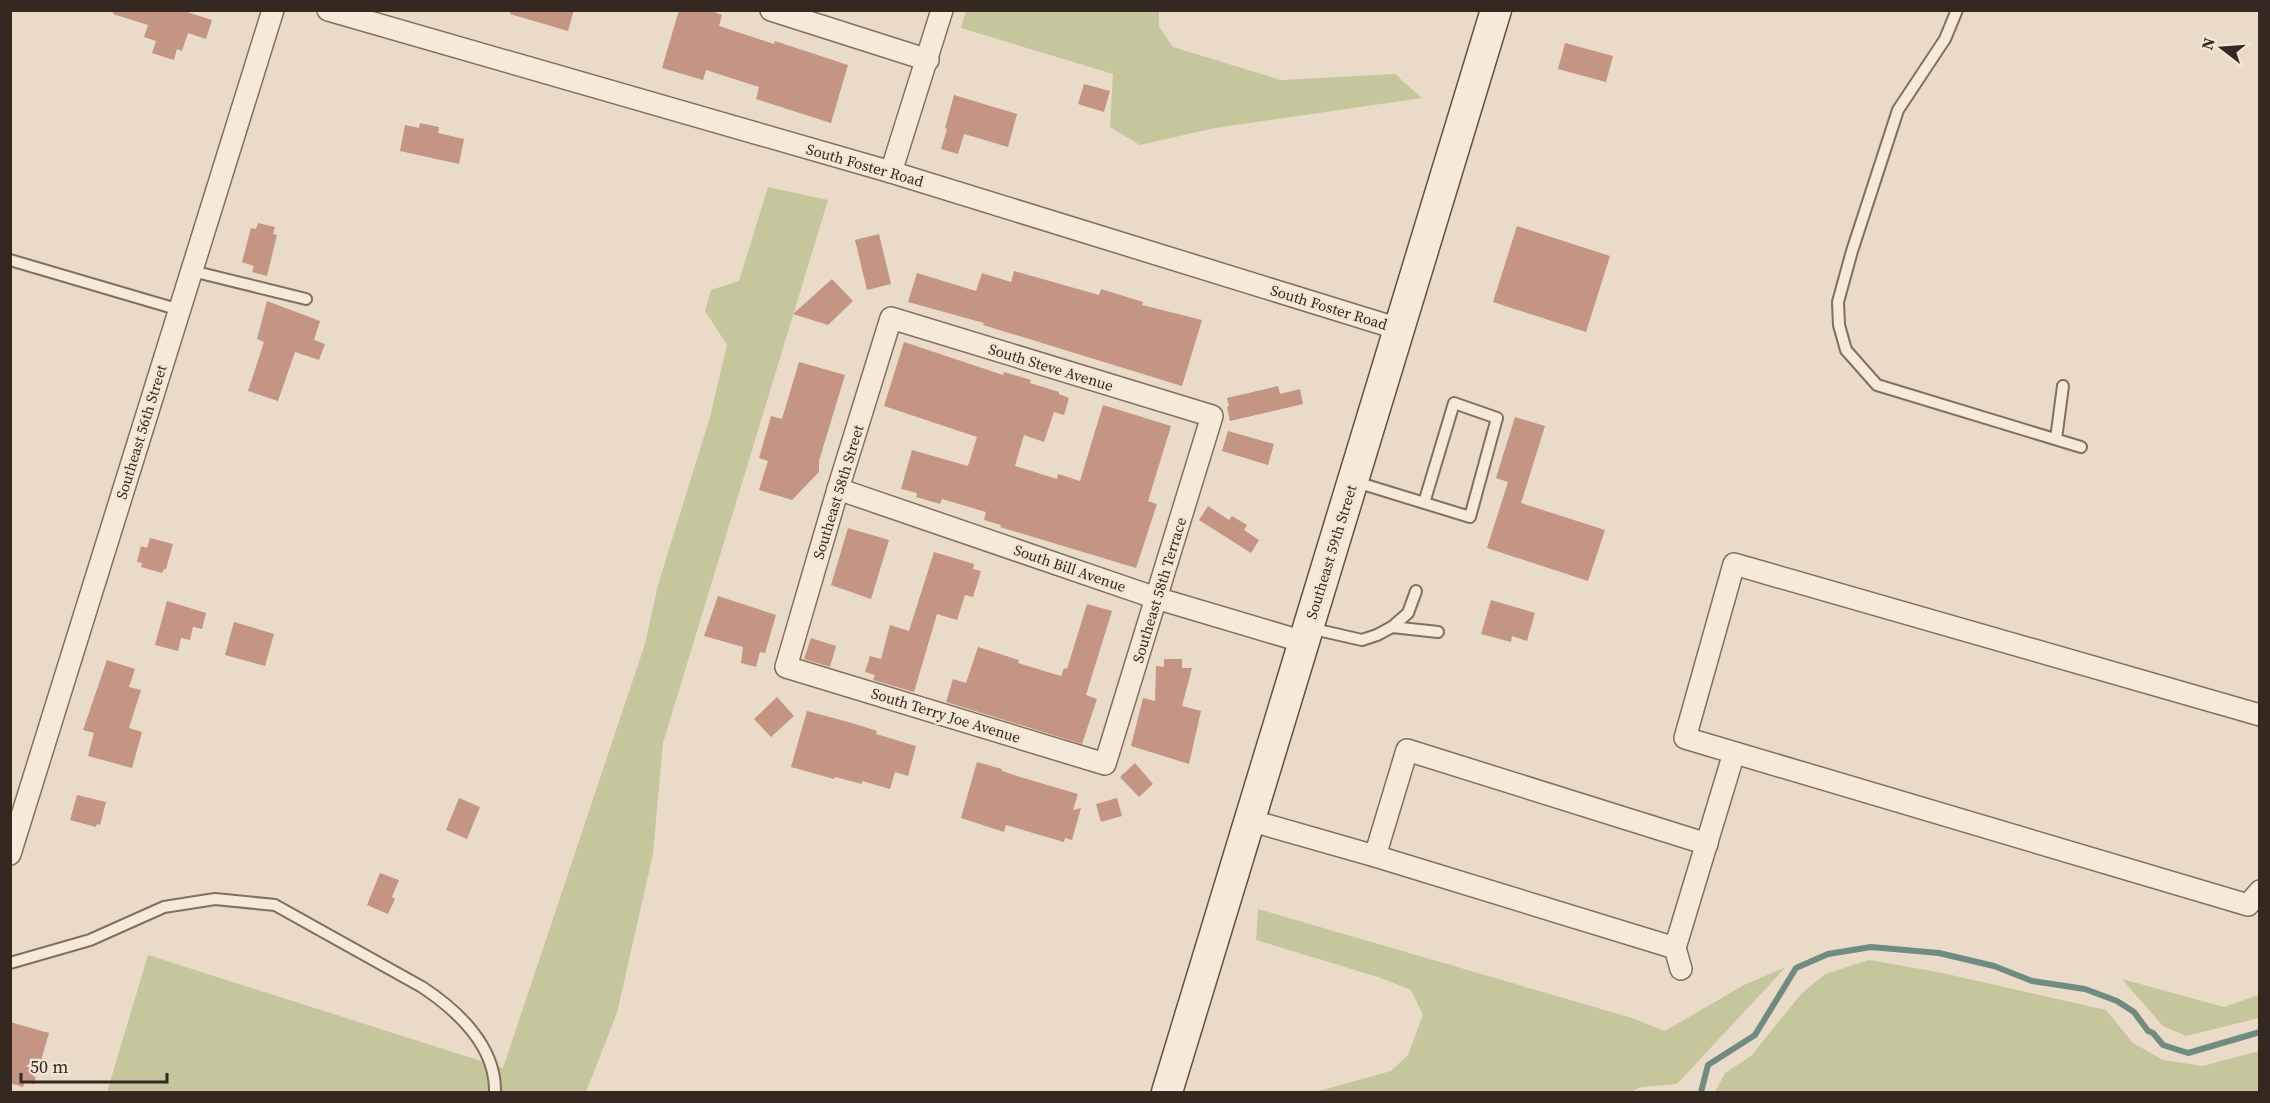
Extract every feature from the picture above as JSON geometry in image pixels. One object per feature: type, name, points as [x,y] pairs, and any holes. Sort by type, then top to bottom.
[{"type":"main road","name":"Southeast 59th Street","points":[[1167,1092],[1496,10]]},
{"type":"street","name":"Southeast 56th Street","points":[[12,845],[273,10]]},
{"type":"street","name":"South Foster Road","points":[[328,10],[891,172],[1398,329]]},
{"type":"street","points":[[771,10],[928,60]]},
{"type":"street","points":[[891,172],[942,10]]},
{"type":"street","name":"South Steve Avenue","points":[[891,318],[1212,416]]},
{"type":"street","name":"Southeast 58th Street","points":[[786,667],[891,318]]},
{"type":"street","name":"Southeast 58th Terrace","points":[[1105,764],[1212,416]]},
{"type":"street","name":"South Bill Avenue","points":[[838,489],[1156,598],[1306,635]]},
{"type":"street","points":[[2259,715],[1734,564],[1685,738],[2248,905],[2259,891]]},
{"type":"street","name":"South Terry Joe Avenue","points":[[786,667],[1105,764]]},
{"type":"street","points":[[1375,856],[1407,750],[1707,844]]},
{"type":"street","points":[[1681,969],[1675,948],[1734,753]]},
{"type":"street","points":[[1249,820],[1675,948]]},
{"type":"lane","points":[[1957,10],[1945,39],[1898,110],[1851,251],[1838,302],[1839,326],[1846,350],[1877,385],[2081,447]]},
{"type":"lane","points":[[10,260],[180,310]]},
{"type":"lane","points":[[192,271],[306,299]]},
{"type":"lane","points":[[2056,439],[2062,386]]},
{"type":"lane","points":[[1353,481],[1424,503],[1470,517],[1497,418],[1454,404],[1424,503]]},
{"type":"lane","points":[[1306,635],[1362,640],[1377,635],[1392,627],[1408,613],[1416,591]]},
{"type":"lane","points":[[1392,627],[1438,632]]},
{"type":"lane","points":[[10,963],[90,940],[164,907],[215,899],[275,906],[444,1001],[468,1024],[488,1057],[496,1083],[495,1092]]},
{"type":"green space","points":[[966,11],[1159,11],[1159,27],[1173,47],[1281,80],[1395,74],[1422,98],[1215,128],[1140,145],[1110,127],[1113,74],[961,28]]},
{"type":"green space","points":[[768,187],[828,200],[663,743],[653,854],[617,1013],[586,1092],[107,1092],[148,955],[503,1068],[645,644],[658,585],[710,417],[727,345],[705,311],[711,290],[739,281]]},
{"type":"green space","points":[[1258,909],[1632,1018],[1665,1031],[1744,985],[1786,967],[1677,1084],[1641,1087],[1631,1092],[1315,1092],[1391,1071],[1408,1055],[1423,1015],[1411,990],[1381,978],[1256,940]]},
{"type":"green space","points":[[1869,960],[1938,972],[2106,1010],[2133,1043],[2163,1060],[2203,1066],[2259,1051],[2259,1092],[1715,1092],[1725,1073],[1751,1056],[1801,994],[1825,974]]},
{"type":"green space","points":[[2122,979],[2224,1007],[2259,995],[2259,1018],[2186,1036],[2163,1026]]},
{"type":"building","points":[[114,10],[181,10],[212,20],[206,39],[188,33],[182,51],[177,49],[174,60],[152,53],[156,41],[144,37],[148,25],[113,14]]},
{"type":"building","points":[[511,10],[574,10],[568,31],[510,14]]},
{"type":"building","points":[[679,10],[709,10],[722,15],[719,26],[774,44],[775,41],[848,65],[831,123],[756,99],[759,87],[706,70],[703,80],[662,68]]},
{"type":"building","points":[[1565,43],[1613,56],[1606,82],[1558,69]]},
{"type":"building","points":[[1084,84],[1110,91],[1104,112],[1078,104]]},
{"type":"building","points":[[954,95],[1017,114],[1008,147],[964,134],[958,154],[941,149]]},
{"type":"building","points":[[420,123],[439,127],[438,133],[464,139],[459,164],[400,151],[405,125],[419,128]]},
{"type":"building","points":[[258,223],[275,227],[273,234],[277,235],[267,276],[252,272],[254,266],[242,262],[251,228],[256,229]]},
{"type":"building","points":[[1517,226],[1610,256],[1586,332],[1493,302]]},
{"type":"building","points":[[879,234],[891,284],[867,290],[855,240]]},
{"type":"building","points":[[1014,271],[1099,295],[1101,289],[1143,302],[1142,305],[1202,320],[1182,386],[983,325],[984,323],[908,302],[917,273],[976,291],[982,273],[1011,282]]},
{"type":"building","points":[[832,279],[853,301],[828,325],[793,314]]},
{"type":"building","points":[[267,301],[320,321],[314,340],[325,344],[319,360],[295,352],[278,401],[248,391],[264,342],[257,339]]},
{"type":"building","points":[[904,342],[1003,375],[1004,372],[1031,380],[1030,383],[1059,392],[1069,398],[1064,415],[1054,412],[1044,442],[1024,435],[1015,466],[1057,479],[1058,474],[1080,481],[1103,405],[1171,426],[1148,501],[1157,504],[1136,568],[1000,527],[1001,525],[984,520],[986,512],[942,499],[940,504],[916,497],[917,493],[901,489],[912,450],[968,466],[977,437],[884,406]]},
{"type":"building","points":[[799,362],[845,375],[819,461],[819,472],[792,500],[759,490],[768,461],[759,458],[771,416],[782,419]]},
{"type":"building","points":[[1278,386],[1280,394],[1300,389],[1303,404],[1230,421],[1227,398]]},
{"type":"building","points":[[1515,417],[1545,426],[1521,503],[1605,530],[1588,581],[1487,548],[1508,482],[1496,478]]},
{"type":"building","points":[[1228,431],[1274,444],[1268,465],[1222,451]]},
{"type":"building","points":[[1208,506],[1229,520],[1232,516],[1247,525],[1244,530],[1259,540],[1251,553],[1199,520]]},
{"type":"building","points":[[848,528],[889,540],[871,599],[831,585]]},
{"type":"building","points":[[150,538],[173,544],[166,569],[162,573],[141,567],[142,563],[137,562],[141,546],[147,548]]},
{"type":"building","points":[[934,552],[974,564],[973,569],[981,571],[973,597],[965,595],[957,620],[937,614],[914,692],[873,680],[875,675],[865,672],[870,656],[881,659],[890,625],[909,631]]},
{"type":"building","points":[[718,596],[776,615],[765,653],[760,652],[756,667],[741,663],[743,647],[704,636]]},
{"type":"building","points":[[1491,600],[1535,613],[1527,641],[1512,636],[1511,642],[1481,634]]},
{"type":"building","points":[[167,601],[206,613],[202,629],[193,627],[190,640],[181,638],[178,651],[155,645]]},
{"type":"building","points":[[1087,604],[1112,611],[1086,695],[1097,699],[1082,744],[946,702],[953,679],[966,683],[978,647],[1019,660],[1018,663],[1061,676],[1064,668],[1067,669]]},
{"type":"building","points":[[234,622],[274,634],[265,666],[225,655]]},
{"type":"building","points":[[811,638],[836,646],[830,667],[804,659]]},
{"type":"building","points":[[1164,659],[1182,659],[1182,668],[1192,668],[1182,706],[1201,711],[1189,764],[1131,746],[1143,698],[1155,701],[1156,666],[1164,667]]},
{"type":"building","points":[[107,660],[135,669],[129,687],[141,690],[129,728],[142,732],[132,768],[88,756],[94,733],[83,730]]},
{"type":"building","points":[[777,697],[794,716],[771,737],[754,719]]},
{"type":"building","points":[[807,711],[877,731],[876,734],[916,746],[908,776],[895,772],[890,789],[862,781],[862,784],[835,777],[834,779],[791,767]]},
{"type":"building","points":[[977,762],[1078,794],[1073,810],[1081,808],[1072,840],[1065,838],[1064,842],[1006,825],[1004,832],[961,818]]},
{"type":"building","points":[[1135,763],[1153,784],[1139,797],[1120,777]]},
{"type":"building","points":[[77,795],[106,802],[100,825],[97,824],[96,827],[70,820]]},
{"type":"building","points":[[459,798],[480,807],[467,839],[446,830]]},
{"type":"building","points":[[1117,798],[1122,816],[1101,822],[1096,804]]},
{"type":"building","points":[[380,873],[399,880],[392,897],[395,899],[388,914],[367,905]]},
{"type":"building","points":[[10,1022],[49,1033],[34,1084],[25,1082],[23,1087],[10,1083]]},
{"type":"waterway","points":[[1701,1092],[1708,1065],[1755,1035],[1796,968],[1828,954],[1871,947],[1939,953],[1994,966],[2032,981],[2085,989],[2117,1001],[2134,1012],[2148,1031],[2153,1033],[2163,1045],[2188,1053],[2260,1032]]}]
